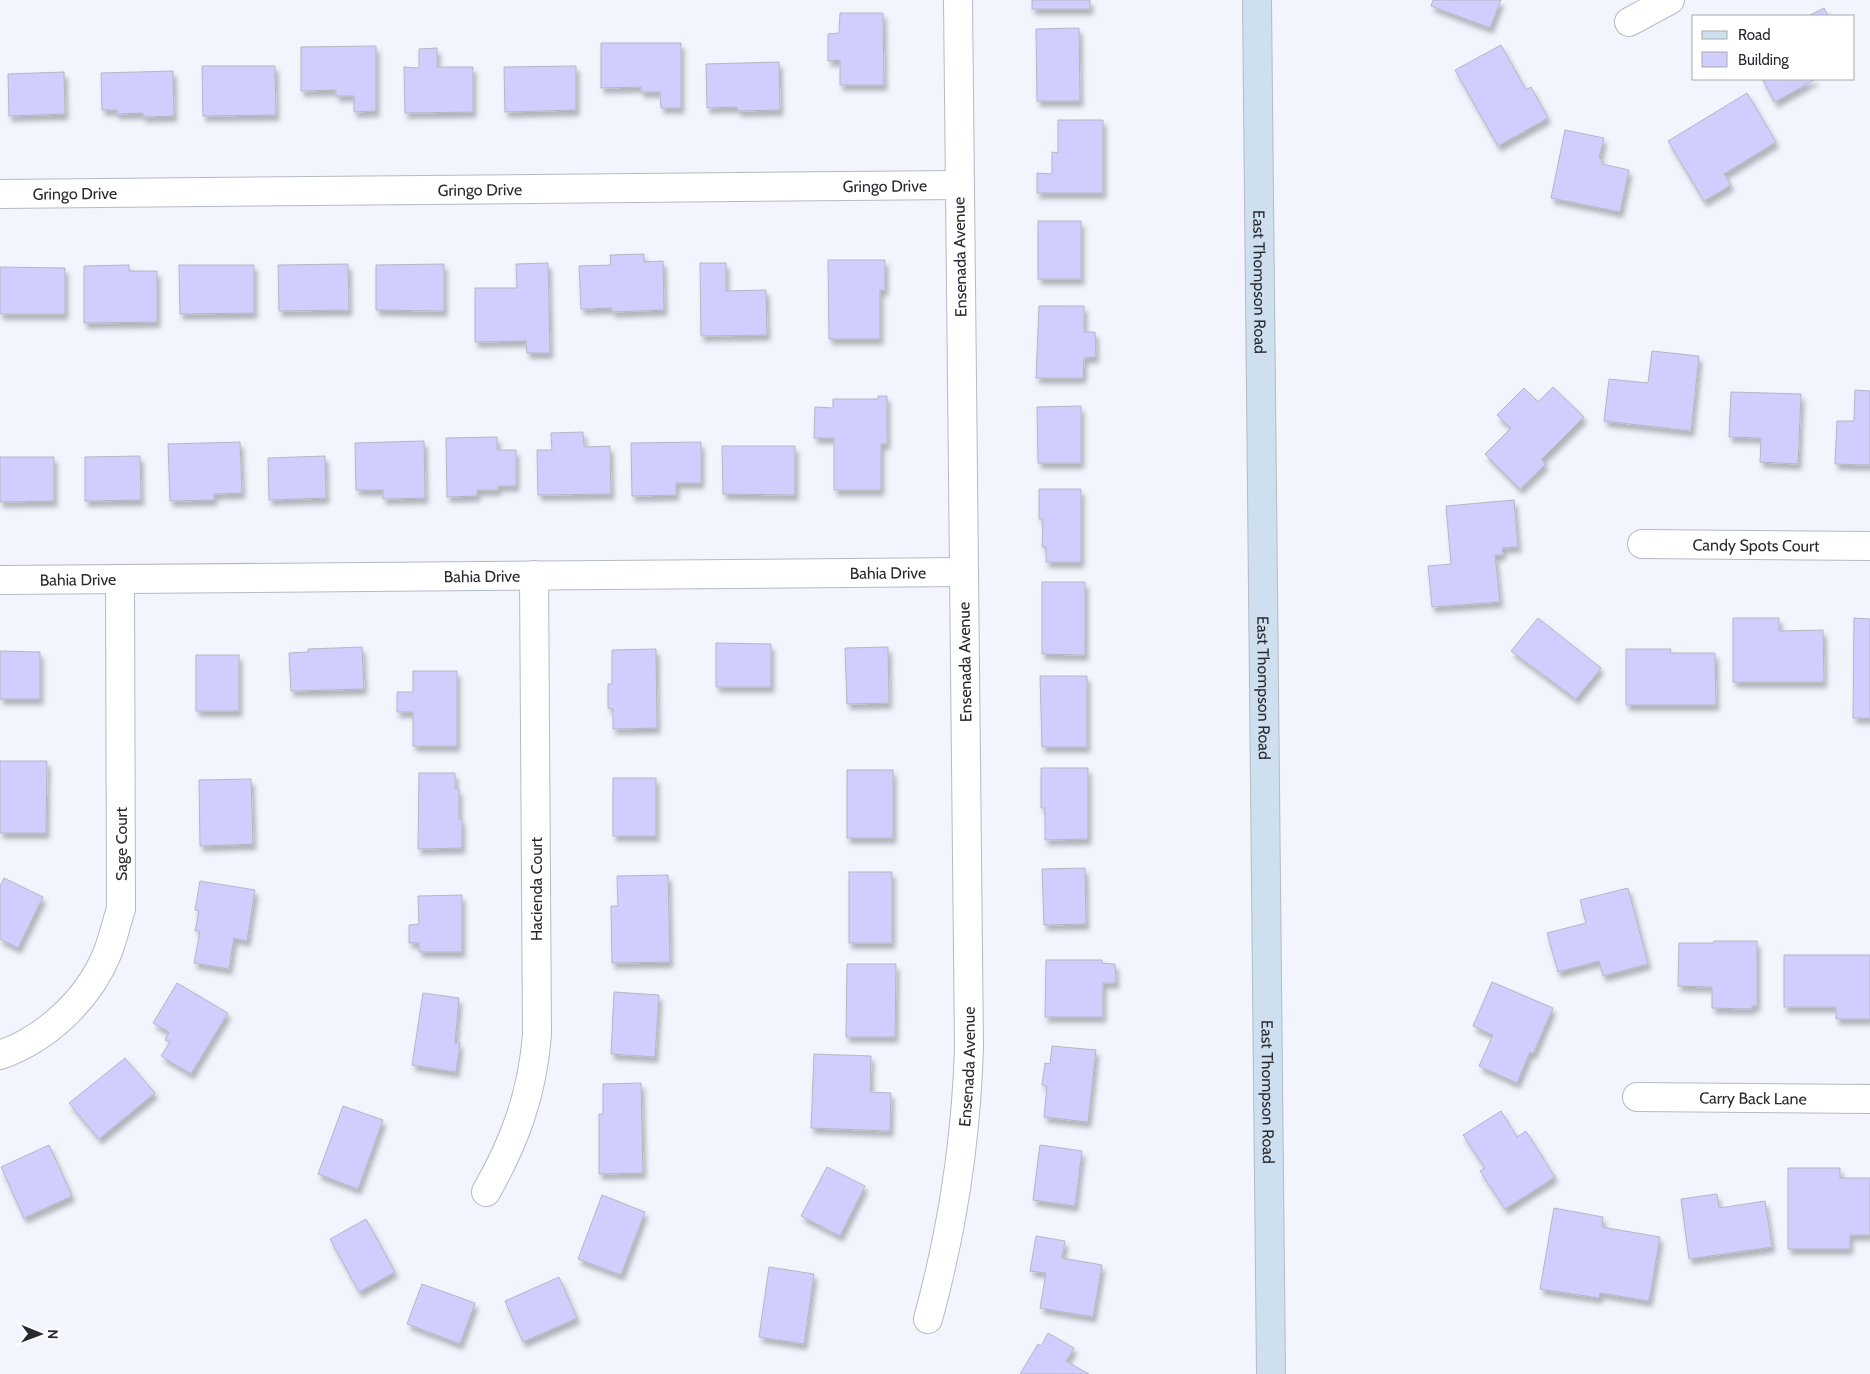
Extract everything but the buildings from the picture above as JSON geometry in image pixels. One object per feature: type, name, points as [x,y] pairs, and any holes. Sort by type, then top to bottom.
[{"type":"main road","name":"East Thompson Road","points":[[1257,0],[1271,1374]]},
{"type":"street","name":"Ensenada Avenue","points":[[928,1320],[945,1260],[956,1199],[967,1106],[968,1038],[958,0]]},
{"type":"street","points":[[1629,22],[1670,0]]},
{"type":"street","name":"Gringo Drive","points":[[0,194],[960,185]]},
{"type":"street","name":"Candy Spots Court","points":[[1642,544],[1870,546]]},
{"type":"street","name":"Bahia Drive","points":[[0,580],[964,572]]},
{"type":"street","name":"Hacienda Court","points":[[486,1192],[514,1140],[521,1118],[536,1044],[534,575]]},
{"type":"street","name":"Sage Court","points":[[0,1055],[18,1048],[57,1021],[91,985],[106,956],[120,909],[120,580]]},
{"type":"street","name":"Carry Back Lane","points":[[1637,1097],[1870,1099]]}]
